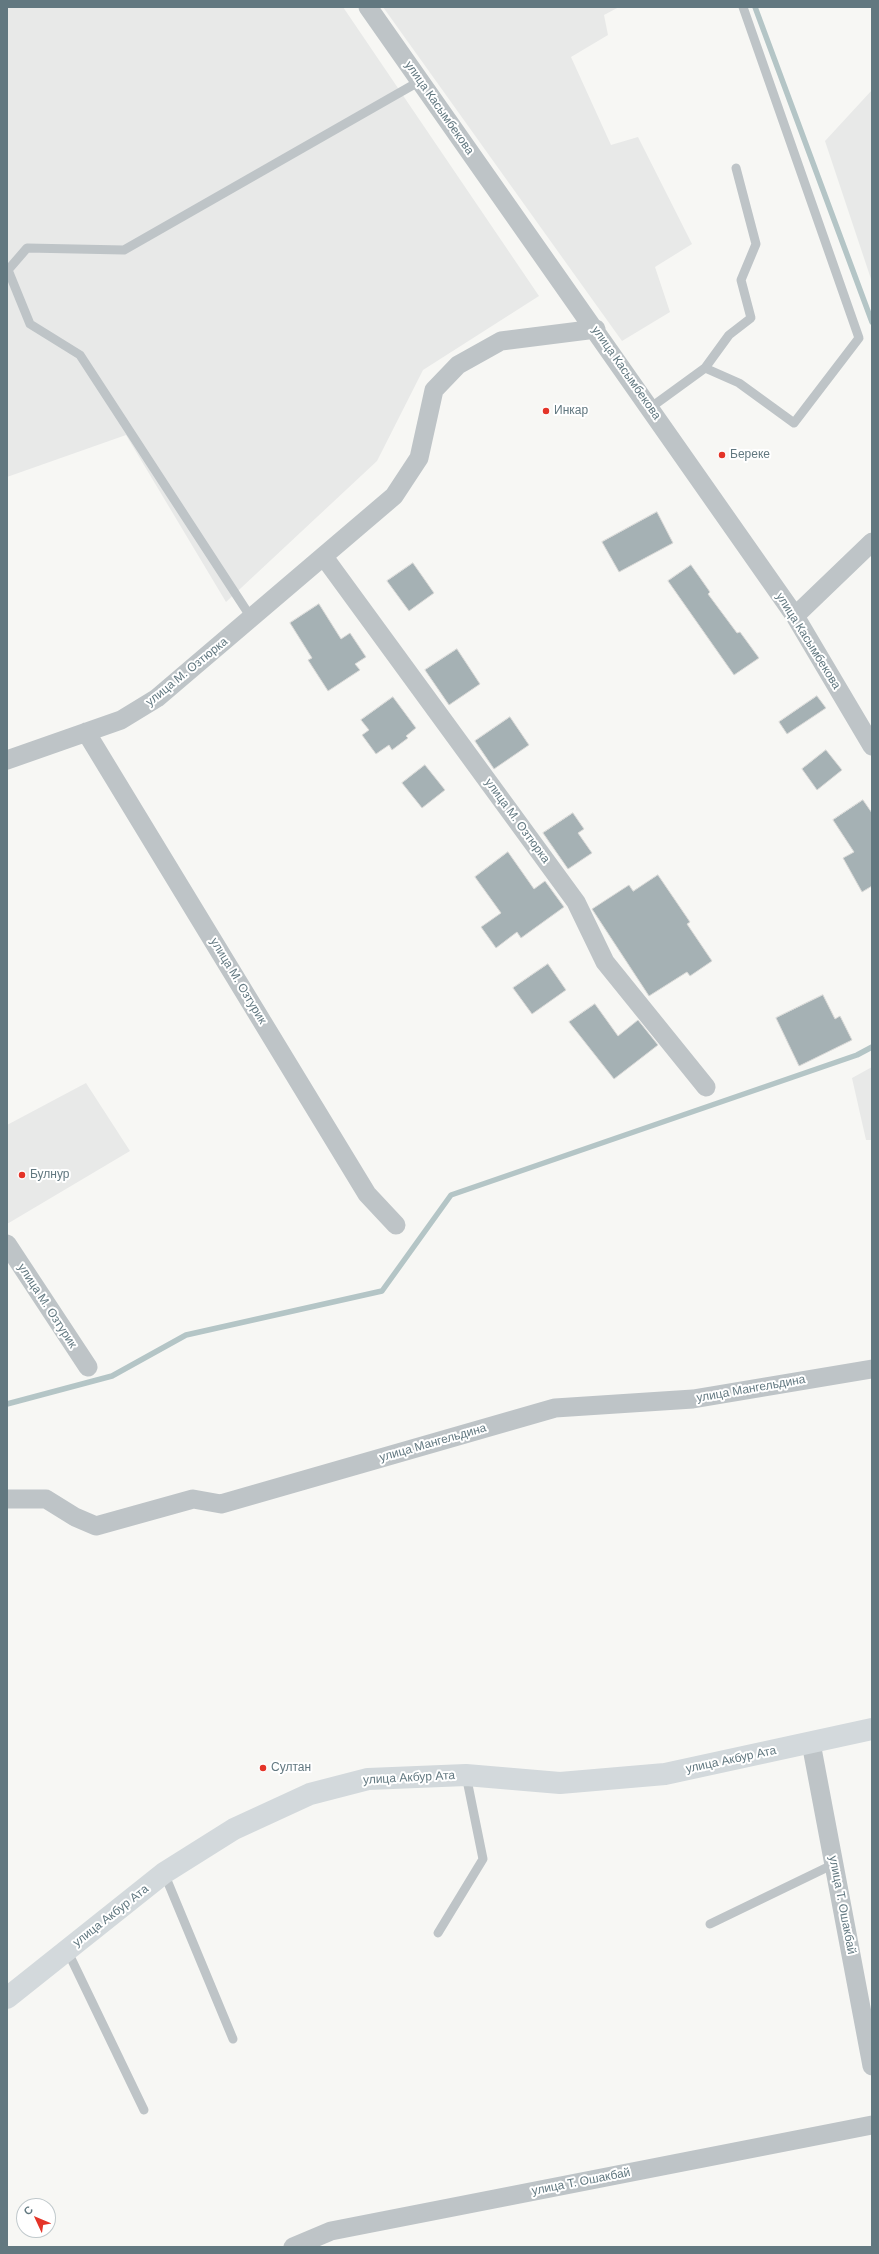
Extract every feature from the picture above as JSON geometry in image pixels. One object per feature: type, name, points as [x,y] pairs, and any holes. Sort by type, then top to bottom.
[{"type":"main road","name":"улица Акбур Ата","points":[[7,1998],[164,1874],[234,1829],[310,1794],[368,1779],[466,1775],[560,1783],[665,1774],[872,1729]]},
{"type":"street","name":"улица Касымбекова","points":[[368,7],[596,330],[795,616],[872,746]]},
{"type":"street","name":"улица М. Озтюрка","points":[[7,760],[121,720],[157,698],[252,619],[394,496],[419,458],[434,390],[458,365],[501,341],[596,330]]},
{"type":"street","points":[[795,616],[872,542]]},
{"type":"street","name":"улица М. Озтюрка","points":[[324,557],[576,902],[605,962],[706,1087]]},
{"type":"street","name":"улица М. Озтурик","points":[[86,732],[367,1194],[396,1225]]},
{"type":"street","name":"улица М. Озтурик","points":[[7,1244],[88,1367]]},
{"type":"street","name":"улица Мангельдина","points":[[7,1500],[46,1499],[75,1517],[96,1526],[193,1499],[221,1504],[555,1408],[693,1399],[872,1369]]},
{"type":"street","name":"улица Т. Ошакбай","points":[[811,1743],[872,2066]]},
{"type":"street","name":"улица Т. Ошакбай","points":[[293,2247],[331,2231],[872,2125]]},
{"type":"lane","points":[[705,368],[739,383],[794,424],[859,338],[743,7]]},
{"type":"lane","points":[[252,619],[80,355],[30,324],[8,270],[27,248],[124,250],[420,81]]},
{"type":"lane","points":[[650,408],[705,368],[729,335],[751,318],[741,280],[756,244],[736,168]]},
{"type":"lane","points":[[438,1933],[484,1859],[466,1775]]},
{"type":"lane","points":[[710,1924],[834,1864]]},
{"type":"lane","points":[[164,1874],[233,2039]]},
{"type":"lane","points":[[67,1950],[144,2110]]},
{"type":"shaded area","points":[[7,7],[343,7],[539,296],[423,370],[377,461],[226,602],[126,435],[7,477]]},
{"type":"shaded area","points":[[383,7],[619,7],[604,15],[608,35],[571,57],[611,145],[638,137],[692,244],[655,267],[670,312],[622,341]]},
{"type":"shaded area","points":[[872,90],[872,282],[825,141]]},
{"type":"shaded area","points":[[872,1067],[872,1140],[866,1140],[852,1078]]},
{"type":"shaded area","points":[[86,1083],[130,1151],[7,1224],[7,1125]]},
{"type":"building","points":[[657,512],[673,543],[619,572],[602,542]]},
{"type":"building","points":[[413,563],[434,593],[409,611],[387,581]]},
{"type":"building","points":[[691,565],[710,592],[708,594],[737,633],[740,632],[759,658],[734,675],[668,581]]},
{"type":"building","points":[[319,604],[341,639],[350,633],[366,657],[355,664],[360,670],[328,691],[308,660],[312,658],[290,623]]},
{"type":"building","points":[[457,649],[480,684],[449,705],[425,670]]},
{"type":"building","points":[[817,696],[826,708],[787,734],[779,722]]},
{"type":"building","points":[[393,697],[416,728],[406,736],[408,738],[392,750],[389,745],[376,754],[362,735],[369,730],[361,720]]},
{"type":"building","points":[[510,717],[529,745],[494,769],[475,741]]},
{"type":"building","points":[[826,750],[842,770],[817,790],[802,769]]},
{"type":"building","points":[[425,765],[445,790],[422,808],[402,783]]},
{"type":"building","points":[[863,800],[872,813],[872,886],[862,892],[843,858],[854,852],[833,820]]},
{"type":"building","points":[[573,813],[584,829],[578,833],[592,853],[568,869],[543,833]]},
{"type":"building","points":[[508,852],[534,889],[545,881],[564,907],[521,938],[517,932],[496,948],[481,927],[501,913],[475,877]]},
{"type":"building","points":[[658,875],[690,922],[687,924],[712,961],[690,976],[687,972],[649,996],[592,909],[629,885],[633,891]]},
{"type":"building","points":[[548,964],[566,990],[532,1014],[513,988]]},
{"type":"building","points":[[823,995],[835,1019],[840,1016],[852,1040],[799,1066],[776,1018]]},
{"type":"building","points":[[595,1004],[618,1036],[638,1020],[658,1045],[614,1079],[569,1022]]},
{"type":"waterway","points":[[755,7],[872,322]]},
{"type":"waterway","points":[[7,1404],[112,1376],[186,1335],[382,1291],[451,1195],[857,1055],[872,1047]]},
{"type":"place","name":"Инкар","points":[[546,411]]},
{"type":"place","name":"Береке","points":[[722,455]]},
{"type":"place","name":"Булнур","points":[[22,1175]]},
{"type":"place","name":"Султан","points":[[263,1768]]}]
